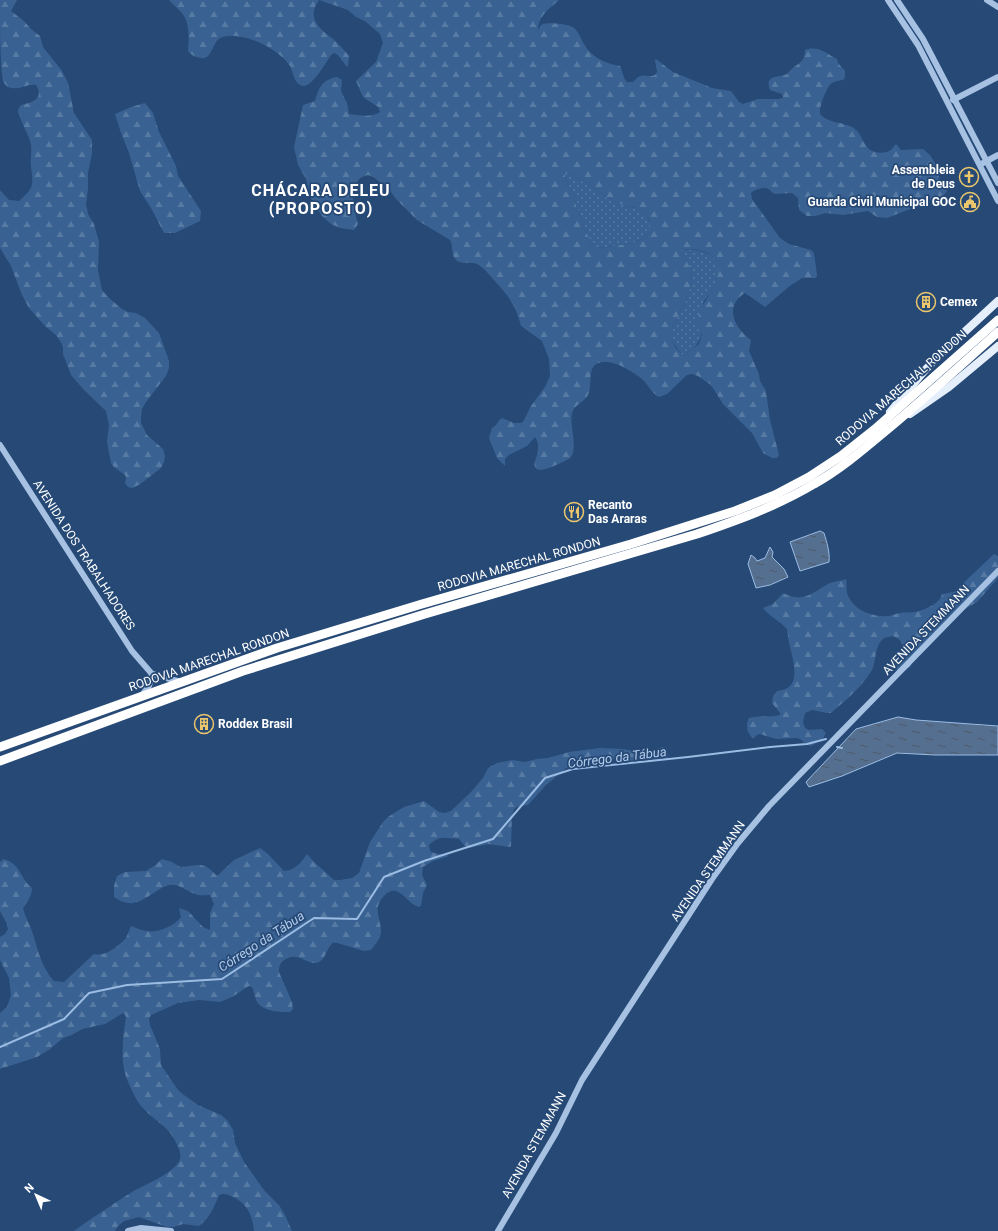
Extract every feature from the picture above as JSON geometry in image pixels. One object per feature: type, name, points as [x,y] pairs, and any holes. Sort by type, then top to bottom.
[{"type":"highway","name":"RODOVIA MARECHAL RONDON","points":[[0,761],[243,671],[425,614],[698,534],[738,520],[778,503],[815,484],[846,463],[998,320]]},
{"type":"highway","name":"RODOVIA MARECHAL RONDON","points":[[0,747],[277,648],[422,604],[611,550],[735,511],[775,495],[809,477],[918,404],[998,332]]},
{"type":"main road","points":[[878,432],[926,369],[998,301]]},
{"type":"main road","points":[[878,432],[949,387],[998,346]]},
{"type":"street","points":[[888,0],[918,45],[998,201]]},
{"type":"street","points":[[897,0],[923,39],[998,184]]},
{"type":"street","points":[[992,2],[998,7]]},
{"type":"street","points":[[947,102],[998,77]]},
{"type":"street","points":[[979,165],[998,155]]},
{"type":"street","name":"AVENIDA DOS TRABALHADORES","points":[[0,445],[132,651],[152,674]]},
{"type":"street","name":"AVENIDA STEMMANN","points":[[498,1231],[556,1133],[582,1080],[707,886],[738,843],[769,806],[998,571]]},
{"type":"street","points":[[141,696],[149,686],[152,674],[181,682]]},
{"type":"street","points":[[128,1231],[141,1228],[171,1231]]},
{"type":"green space","points":[[0,0],[17,0],[11,11],[40,36],[43,47],[62,71],[68,83],[74,113],[92,140],[92,153],[88,173],[86,204],[88,214],[94,224],[99,242],[98,270],[102,290],[122,309],[128,312],[136,313],[145,318],[159,333],[169,361],[169,368],[166,376],[146,402],[142,409],[141,418],[141,423],[147,435],[163,449],[165,456],[164,462],[161,468],[139,485],[132,488],[128,487],[125,483],[125,475],[111,463],[107,442],[109,425],[106,411],[71,375],[63,354],[62,344],[56,335],[45,326],[29,308],[22,295],[11,266],[0,248],[0,190],[9,200],[19,201],[32,186],[31,145],[18,110],[21,105],[36,100],[39,94],[36,85],[11,88],[6,86],[3,81]]},
{"type":"green space","points":[[169,0],[319,0],[315,6],[314,12],[316,22],[319,27],[349,56],[348,66],[347,67],[338,55],[334,53],[313,80],[304,86],[296,82],[290,66],[283,58],[268,47],[250,39],[236,36],[223,37],[217,40],[210,54],[205,58],[195,56],[190,54],[188,51],[189,41],[185,17]]},
{"type":"green space","points":[[319,0],[559,0],[542,17],[538,26],[538,31],[541,25],[546,23],[568,25],[574,28],[591,53],[604,62],[620,66],[627,82],[633,82],[639,76],[655,75],[657,72],[656,59],[673,72],[712,88],[731,91],[739,102],[743,104],[758,99],[783,98],[782,94],[770,90],[769,81],[773,78],[787,74],[799,64],[804,56],[805,50],[818,49],[837,59],[838,63],[845,71],[845,77],[843,80],[834,82],[828,88],[821,105],[821,115],[828,120],[848,125],[855,129],[867,147],[874,152],[886,152],[891,150],[896,144],[901,150],[923,149],[930,155],[935,163],[941,184],[947,191],[944,195],[924,201],[910,209],[887,218],[877,217],[868,211],[843,215],[826,213],[815,216],[807,216],[799,210],[798,198],[792,193],[775,194],[768,189],[763,188],[751,193],[752,199],[780,238],[789,244],[811,250],[814,253],[817,275],[816,278],[802,278],[791,285],[765,307],[745,293],[734,305],[733,311],[736,324],[751,340],[749,351],[759,374],[760,381],[766,391],[770,420],[779,455],[777,458],[772,458],[763,453],[752,433],[723,404],[711,385],[698,376],[692,374],[687,375],[667,394],[659,397],[642,379],[632,372],[621,366],[610,362],[605,362],[598,363],[594,366],[591,374],[590,390],[588,395],[573,410],[571,418],[574,449],[570,458],[546,469],[536,469],[534,464],[538,443],[535,437],[527,446],[509,455],[505,459],[505,466],[497,458],[489,438],[492,428],[502,418],[514,423],[523,422],[531,406],[545,387],[550,376],[549,359],[542,341],[521,326],[510,300],[485,270],[477,264],[460,262],[456,260],[453,255],[450,240],[417,220],[397,200],[387,187],[368,175],[361,178],[356,183],[353,196],[353,203],[358,224],[354,230],[340,228],[331,224],[322,216],[312,201],[306,179],[298,165],[294,147],[303,105],[315,101],[320,88],[328,80],[337,77],[342,80],[341,91],[347,103],[349,114],[369,116],[380,112],[378,107],[363,97],[356,81],[376,62],[383,43],[380,34],[365,21],[356,17],[348,10]],"holes":[[[563,171],[588,184],[604,196],[627,207],[638,208],[646,214],[650,221],[650,232],[642,239],[633,243],[601,248],[592,244],[576,205],[574,195],[569,187]],[[681,250],[700,250],[705,252],[713,256],[718,268],[715,283],[703,305],[697,323],[702,334],[699,344],[683,356],[671,340],[671,330],[686,301],[692,281],[691,270]]]},
{"type":"green space","points":[[145,103],[153,113],[159,132],[176,166],[178,176],[201,211],[200,221],[175,233],[164,233],[140,191],[129,153],[115,114]]},
{"type":"green space","points":[[563,171],[588,184],[604,196],[627,207],[638,208],[646,214],[650,222],[650,232],[642,239],[633,243],[601,248],[592,244],[576,205],[574,195],[569,187]]},
{"type":"green space","points":[[681,250],[695,250],[709,254],[714,257],[718,269],[715,283],[711,292],[703,303],[700,339],[697,345],[683,356],[671,340],[671,330],[686,301],[692,281],[691,270]]},
{"type":"green space","points":[[994,554],[998,556],[998,578],[977,602],[960,612],[913,658],[911,666],[906,670],[897,670],[893,667],[902,651],[902,645],[900,640],[893,636],[884,638],[877,649],[872,670],[853,693],[831,713],[812,710],[805,713],[803,722],[805,728],[809,730],[822,729],[826,733],[822,740],[811,746],[796,738],[776,739],[760,734],[753,739],[747,726],[749,718],[780,715],[772,703],[773,696],[777,691],[784,690],[789,687],[793,682],[794,677],[794,664],[787,629],[763,608],[773,604],[783,593],[797,597],[808,596],[830,583],[846,579],[848,596],[851,601],[862,611],[881,616],[915,612],[935,604],[941,598],[942,594],[954,592]]},
{"type":"green space","points":[[663,747],[667,749],[668,759],[662,758],[626,761],[603,758],[566,768],[545,786],[528,805],[514,809],[512,815],[510,847],[488,844],[469,848],[459,839],[446,838],[439,838],[433,842],[429,845],[430,851],[449,856],[433,861],[423,867],[422,875],[427,885],[423,893],[421,905],[419,907],[416,906],[399,892],[388,892],[380,901],[378,906],[381,932],[379,939],[371,950],[364,951],[334,942],[329,947],[324,958],[319,962],[311,963],[300,958],[291,957],[281,963],[279,972],[292,1002],[293,1009],[290,1012],[272,1011],[264,1008],[257,1002],[252,987],[249,986],[232,997],[220,1002],[199,1000],[178,1003],[151,1015],[149,1019],[150,1025],[160,1049],[161,1065],[178,1090],[198,1105],[221,1115],[228,1121],[233,1130],[235,1143],[244,1162],[264,1190],[279,1205],[292,1231],[254,1231],[250,1214],[245,1205],[224,1194],[219,1195],[209,1216],[199,1226],[183,1224],[174,1227],[167,1227],[139,1217],[124,1221],[115,1231],[74,1231],[132,1192],[169,1172],[179,1161],[180,1153],[172,1135],[140,1104],[126,1077],[123,1062],[123,1040],[126,1017],[123,1013],[105,1024],[82,1029],[63,1038],[50,1049],[37,1057],[0,1069],[0,1013],[7,1007],[11,995],[9,978],[0,960],[0,937],[5,934],[8,929],[0,911],[0,862],[3,859],[9,861],[17,868],[32,888],[28,901],[23,908],[24,911],[46,971],[54,981],[64,982],[94,954],[103,954],[120,944],[126,938],[131,926],[141,930],[158,931],[174,924],[181,917],[179,908],[188,911],[203,927],[210,930],[210,913],[214,904],[210,895],[198,895],[176,885],[169,885],[143,900],[130,903],[122,902],[114,897],[114,886],[117,876],[125,872],[146,871],[162,859],[172,862],[180,867],[197,865],[204,866],[217,876],[234,860],[260,848],[268,854],[284,871],[288,871],[297,866],[307,854],[334,880],[352,878],[359,873],[370,842],[388,817],[404,807],[424,801],[439,812],[445,813],[451,811],[471,792],[483,778],[488,768],[497,763],[512,760],[525,762],[569,752],[600,748],[641,752]]},
{"type":"water","points":[[820,531],[824,533],[829,551],[829,562],[800,571],[790,542]]},
{"type":"water","points":[[770,547],[773,552],[772,557],[784,569],[788,577],[770,585],[756,588],[748,564],[751,555],[757,561],[765,558]]},
{"type":"water","points":[[898,717],[916,720],[998,726],[998,755],[935,755],[897,753],[842,776],[809,787],[806,782],[856,729]]},
{"type":"waterway","name":"Córrego da Tábua","points":[[0,1047],[64,1019],[89,993],[127,985],[222,979],[314,918],[357,919],[384,877],[424,861],[493,839],[545,778],[573,769],[807,744],[826,739]]},
{"type":"waterway","name":"Córrego da Tábua","points":[[837,747],[842,748]]},
{"type":"place","name":"Assembleia de Deus","points":[[969,177]]},
{"type":"place","name":"Guarda Civil Municipal GOC","points":[[970,202]]},
{"type":"place","name":"Cemex","points":[[926,302]]},
{"type":"place","name":"Recanto Das Araras","points":[[574,512]]},
{"type":"place","name":"Roddex Brasil","points":[[204,724]]},
{"type":"district","name":"CHÁCARA DELEU (PROPOSTO)","points":[[321,199]]}]
